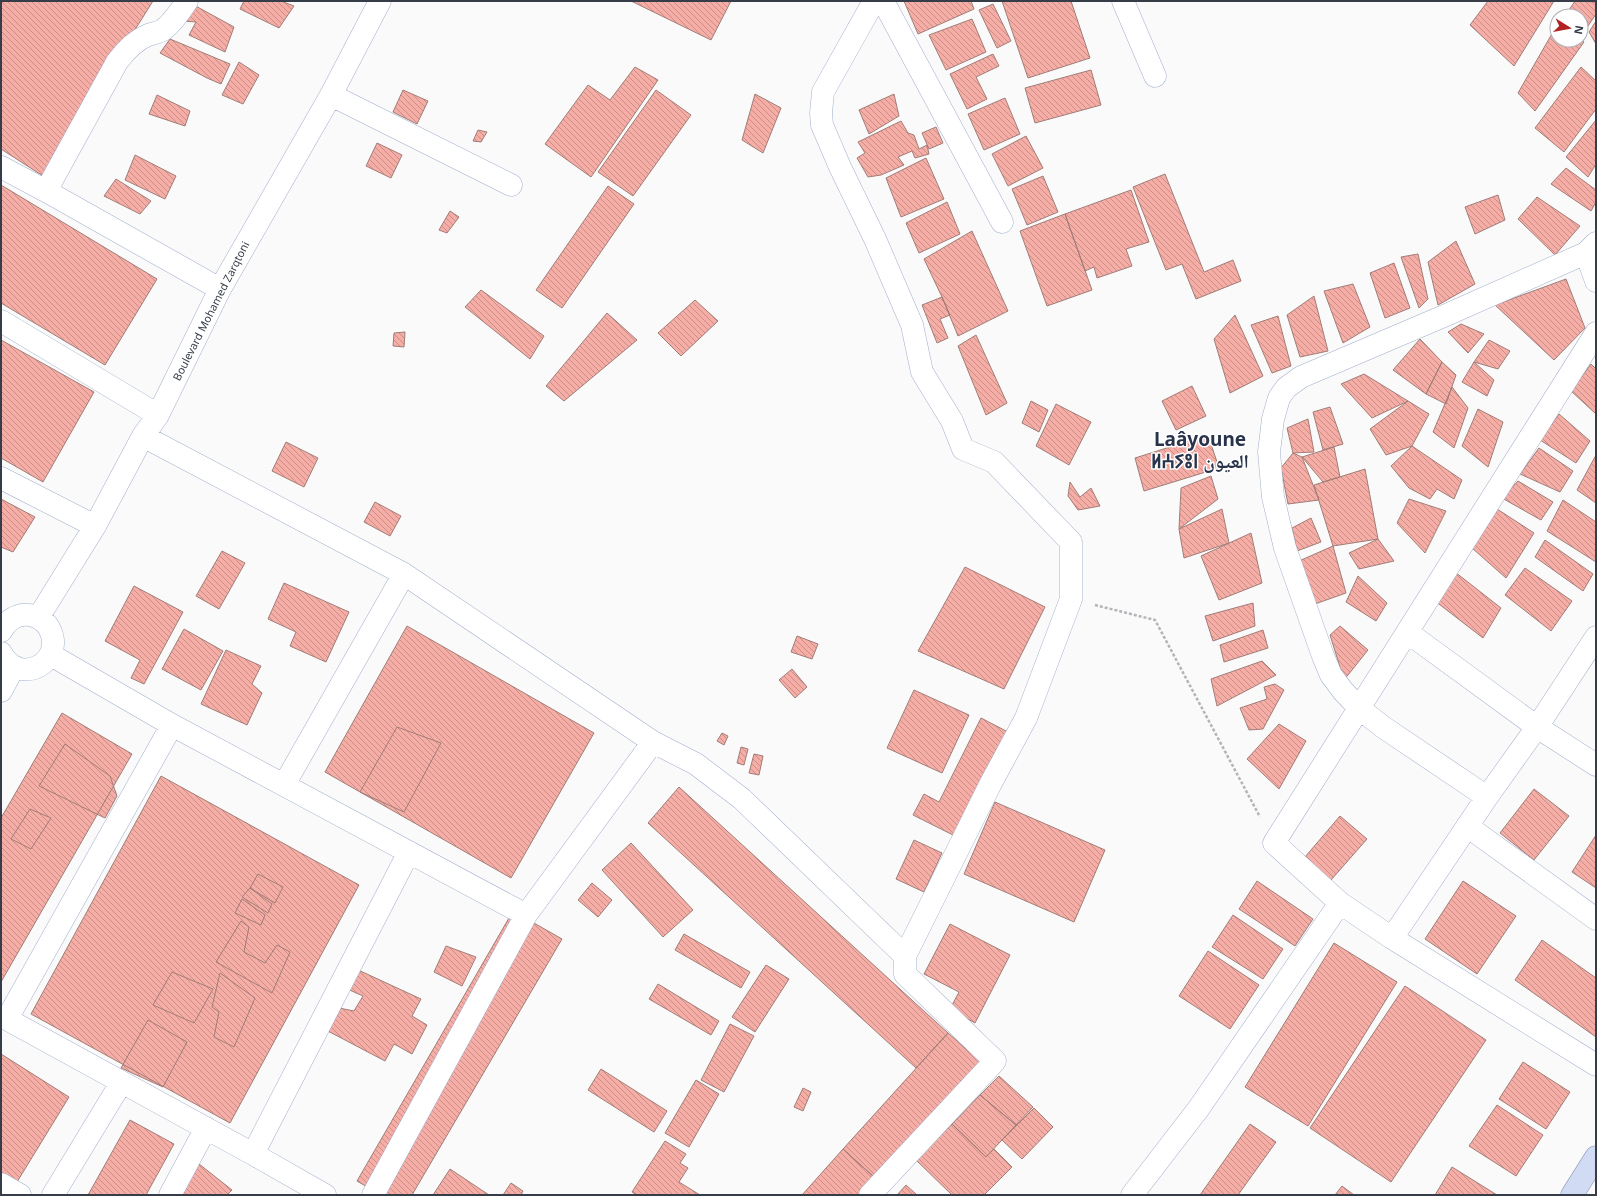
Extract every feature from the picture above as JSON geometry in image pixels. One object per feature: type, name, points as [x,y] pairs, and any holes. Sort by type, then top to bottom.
[{"type":"main road","points":[[1572,1195],[1594,1166]]},
{"type":"street","points":[[46,191],[117,62],[126,50],[137,41],[161,31],[179,15],[187,1]]},
{"type":"street","name":"Boulevard Mohamed Zarqtoni","points":[[38,618],[95,526],[143,436],[158,415],[220,289],[330,95],[380,1]]},
{"type":"street","points":[[870,1195],[995,1060],[905,974],[905,956],[990,783],[1026,718],[1071,599],[1071,542],[994,462],[963,450],[952,421],[922,372],[912,325],[822,125],[820,113],[823,92],[874,1]]},
{"type":"street","points":[[883,1],[1002,222]]},
{"type":"street","points":[[1123,1],[1155,76]]},
{"type":"street","points":[[330,95],[512,185]]},
{"type":"street","points":[[1,167],[220,289]]},
{"type":"street","points":[[1486,797],[1383,727],[1360,709],[1343,691],[1331,675],[1312,629],[1285,548],[1273,497],[1269,452],[1273,419],[1280,398],[1286,388],[1301,377],[1451,313],[1591,248],[1596,281]]},
{"type":"street","points":[[1,321],[158,415]]},
{"type":"street","points":[[1596,334],[1274,843],[1340,903],[1392,938],[1596,1065]]},
{"type":"street","points":[[143,436],[404,574],[653,742],[696,764],[742,799],[905,956]]},
{"type":"street","points":[[1,478],[95,526]]},
{"type":"street","points":[[284,785],[404,574]]},
{"type":"street","points":[[1,630],[8,622],[17,616],[28,615],[38,618],[47,624],[52,633],[54,644],[51,654],[44,663],[35,669],[24,670],[7,660],[1,691]]},
{"type":"street","points":[[1407,632],[1537,727],[1596,765]]},
{"type":"street","points":[[1392,938],[1486,797],[1537,727],[1596,637]]},
{"type":"street","points":[[51,654],[172,725],[526,915]]},
{"type":"street","points":[[172,725],[4,1018],[206,1128],[325,1195]]},
{"type":"street","points":[[373,1195],[526,915],[653,742]]},
{"type":"street","points":[[1467,826],[1596,919]]},
{"type":"street","points":[[253,1154],[408,852]]},
{"type":"street","points":[[1132,1195],[1146,1180],[1199,1108],[1340,903]]},
{"type":"street","points":[[53,1195],[122,1083]]},
{"type":"street","points":[[170,1195],[206,1128]]},
{"type":"street","points":[[1,1184],[20,1195]]},
{"type":"path","points":[[1071,599],[1155,620],[1274,843]]},
{"type":"building","points":[[1,1],[153,1],[43,176],[1,149]]},
{"type":"building","points":[[244,1],[281,1],[294,6],[279,28],[240,9]]},
{"type":"building","points":[[631,1],[731,1],[711,40]]},
{"type":"building","points":[[904,1],[971,1],[974,9],[918,34]]},
{"type":"building","points":[[1002,1],[1071,1],[1090,58],[1028,78]]},
{"type":"building","points":[[1488,1],[1554,1],[1514,66],[1470,25]]},
{"type":"building","points":[[1575,1],[1596,2],[1596,14],[1589,24],[1589,8],[1570,8]]},
{"type":"building","points":[[192,4],[234,27],[225,52],[189,35],[196,22],[184,21]]},
{"type":"building","points":[[993,4],[1011,41],[997,48],[979,10]]},
{"type":"building","points":[[972,19],[986,52],[946,70],[929,35]]},
{"type":"building","points":[[1596,21],[1596,44],[1589,32]]},
{"type":"building","points":[[170,39],[230,64],[221,84],[160,53]]},
{"type":"building","points":[[1549,39],[1549,48],[1580,48],[1535,111],[1518,93]]},
{"type":"building","points":[[993,54],[999,66],[976,77],[987,99],[967,109],[950,74]]},
{"type":"building","points":[[239,62],[259,75],[243,104],[222,95]]},
{"type":"building","points":[[635,67],[658,80],[591,177],[545,144],[588,85],[610,100]]},
{"type":"building","points":[[1581,67],[1596,81],[1596,109],[1564,152],[1535,128]]},
{"type":"building","points":[[1091,70],[1101,105],[1035,123],[1025,88]]},
{"type":"building","points":[[403,90],[428,101],[417,124],[393,112]]},
{"type":"building","points":[[656,90],[691,115],[633,196],[598,172]]},
{"type":"building","points":[[755,94],[781,108],[763,153],[742,140]]},
{"type":"building","points":[[894,94],[899,116],[869,134],[859,110]]},
{"type":"building","points":[[157,95],[190,111],[185,126],[149,114]]},
{"type":"building","points":[[1005,98],[1020,134],[984,150],[968,114]]},
{"type":"building","points":[[1596,120],[1596,164],[1588,177],[1566,157]]},
{"type":"building","points":[[901,121],[908,133],[914,135],[919,149],[927,145],[929,154],[915,158],[912,151],[898,157],[904,165],[881,175],[868,177],[857,158],[865,153],[858,142]]},
{"type":"building","points":[[936,127],[943,143],[929,149],[922,133]]},
{"type":"building","points":[[478,130],[487,132],[481,142],[473,141]]},
{"type":"building","points":[[1026,136],[1043,168],[1008,186],[992,154]]},
{"type":"building","points":[[377,143],[402,155],[391,178],[366,166]]},
{"type":"building","points":[[135,155],[176,176],[165,199],[125,180]]},
{"type":"building","points":[[926,158],[944,199],[901,217],[886,178]]},
{"type":"building","points":[[1566,168],[1596,190],[1596,202],[1591,211],[1551,184]]},
{"type":"building","points":[[1165,174],[1204,272],[1233,260],[1241,281],[1196,299],[1182,264],[1166,270],[1133,187]]},
{"type":"building","points":[[1043,176],[1058,212],[1027,225],[1012,189]]},
{"type":"building","points":[[116,179],[151,201],[140,214],[104,196]]},
{"type":"building","points":[[1,185],[157,279],[105,365],[1,303]]},
{"type":"building","points":[[608,186],[634,204],[562,308],[536,290]]},
{"type":"building","points":[[1131,190],[1149,242],[1126,249],[1132,266],[1097,278],[1094,267],[1085,271],[1065,214]]},
{"type":"building","points":[[1498,195],[1505,220],[1475,234],[1465,207]]},
{"type":"building","points":[[1537,197],[1580,226],[1555,255],[1518,219]]},
{"type":"building","points":[[947,202],[960,234],[919,253],[906,223]]},
{"type":"building","points":[[450,211],[459,217],[447,233],[439,230]]},
{"type":"building","points":[[1065,214],[1092,290],[1047,306],[1020,231]]},
{"type":"building","points":[[972,231],[1008,311],[958,336],[924,259]]},
{"type":"building","points":[[1456,241],[1475,284],[1438,305],[1428,262]]},
{"type":"building","points":[[1418,254],[1428,299],[1419,308],[1401,257]]},
{"type":"building","points":[[1394,263],[1410,308],[1385,318],[1370,273]]},
{"type":"building","points":[[1566,279],[1585,328],[1554,360],[1495,305]]},
{"type":"building","points":[[1353,284],[1370,327],[1343,343],[1324,291]]},
{"type":"building","points":[[481,290],[544,336],[530,359],[465,307]]},
{"type":"building","points":[[1314,296],[1328,351],[1300,357],[1287,315]]},
{"type":"building","points":[[942,297],[950,315],[940,319],[948,338],[937,343],[922,305]]},
{"type":"building","points":[[695,300],[718,321],[681,356],[658,333]]},
{"type":"building","points":[[607,313],[637,340],[564,401],[546,386]]},
{"type":"building","points":[[1235,315],[1263,376],[1230,393],[1214,339]]},
{"type":"building","points":[[1278,316],[1291,366],[1272,373],[1251,325]]},
{"type":"building","points":[[1461,324],[1484,334],[1468,353],[1448,332]]},
{"type":"building","points":[[405,332],[404,347],[393,346],[394,333]]},
{"type":"building","points":[[976,335],[1007,403],[986,415],[958,346]]},
{"type":"building","points":[[1420,339],[1442,362],[1426,394],[1393,370]]},
{"type":"building","points":[[1,340],[94,392],[43,482],[1,458]]},
{"type":"building","points":[[1489,340],[1510,351],[1498,369],[1474,362]]},
{"type":"building","points":[[1442,362],[1456,375],[1446,404],[1426,394]]},
{"type":"building","points":[[1474,362],[1494,380],[1487,396],[1462,382]]},
{"type":"building","points":[[1591,364],[1596,369],[1596,414],[1571,391]]},
{"type":"building","points":[[1364,374],[1408,401],[1372,418],[1341,384]]},
{"type":"building","points":[[1192,386],[1206,416],[1176,430],[1162,401]]},
{"type":"building","points":[[1452,387],[1468,408],[1454,448],[1433,432]]},
{"type":"building","points":[[1031,401],[1048,410],[1039,432],[1022,423]]},
{"type":"building","points":[[1408,401],[1429,414],[1412,446],[1386,455],[1370,429]]},
{"type":"building","points":[[1056,404],[1091,422],[1069,465],[1036,446]]},
{"type":"building","points":[[1330,407],[1343,444],[1323,450],[1313,412]]},
{"type":"building","points":[[1478,409],[1503,422],[1488,467],[1462,446]]},
{"type":"building","points":[[1559,414],[1590,441],[1576,463],[1540,440]]},
{"type":"building","points":[[1308,419],[1314,452],[1293,453],[1287,428]]},
{"type":"building","points":[[1208,435],[1219,468],[1144,491],[1135,458]]},
{"type":"building","points":[[286,442],[318,458],[304,487],[272,471]]},
{"type":"building","points":[[1412,446],[1462,480],[1454,499],[1437,489],[1430,499],[1409,488],[1391,466]]},
{"type":"building","points":[[1334,447],[1340,477],[1323,482],[1302,457]]},
{"type":"building","points":[[1539,448],[1573,471],[1560,492],[1520,474]]},
{"type":"building","points":[[1293,453],[1302,457],[1319,500],[1288,504],[1281,468]]},
{"type":"building","points":[[1596,455],[1596,503],[1577,490]]},
{"type":"building","points":[[1365,469],[1378,539],[1333,546],[1314,485]]},
{"type":"building","points":[[1211,476],[1218,499],[1179,529],[1181,488]]},
{"type":"building","points":[[1518,481],[1553,502],[1541,520],[1502,498]]},
{"type":"building","points":[[1070,482],[1080,497],[1091,488],[1100,506],[1078,510],[1068,496]]},
{"type":"building","points":[[1,499],[35,517],[13,552],[1,547]]},
{"type":"building","points":[[1409,499],[1446,511],[1425,553],[1397,523]]},
{"type":"building","points":[[1563,500],[1596,522],[1596,562],[1547,531]]},
{"type":"building","points":[[375,502],[401,516],[390,536],[364,522]]},
{"type":"building","points":[[1494,507],[1534,533],[1506,578],[1472,548]]},
{"type":"building","points":[[1222,509],[1229,543],[1184,558],[1179,529]]},
{"type":"building","points":[[1311,518],[1321,542],[1297,551],[1292,528]]},
{"type":"building","points":[[1251,533],[1262,583],[1219,600],[1201,556]]},
{"type":"building","points":[[1378,539],[1394,561],[1359,569],[1349,553]]},
{"type":"building","points":[[1545,540],[1593,574],[1583,591],[1535,557]]},
{"type":"building","points":[[1333,546],[1346,593],[1315,604],[1299,561]]},
{"type":"building","points":[[222,551],[245,563],[219,609],[196,596]]},
{"type":"building","points":[[965,567],[1045,607],[1004,689],[918,651]]},
{"type":"building","points":[[1525,568],[1572,601],[1551,631],[1505,595]]},
{"type":"building","points":[[1455,572],[1501,608],[1483,638],[1435,601]]},
{"type":"building","points":[[1358,576],[1387,603],[1376,621],[1346,602]]},
{"type":"building","points":[[284,583],[349,612],[326,662],[290,646],[296,632],[268,619]]},
{"type":"building","points":[[134,586],[183,612],[144,684],[131,678],[140,660],[105,641]]},
{"type":"building","points":[[1253,603],[1255,626],[1213,641],[1205,616]]},
{"type":"building","points":[[407,626],[594,733],[511,878],[325,772]]},
{"type":"building","points":[[1340,626],[1368,650],[1344,680],[1330,635]]},
{"type":"building","points":[[184,629],[223,651],[201,690],[162,669]]},
{"type":"building","points":[[1263,630],[1268,648],[1224,662],[1220,645]]},
{"type":"building","points":[[797,636],[818,644],[812,659],[791,652]]},
{"type":"building","points":[[226,650],[261,666],[252,684],[262,693],[247,725],[201,704]]},
{"type":"building","points":[[1262,661],[1276,675],[1217,706],[1211,679]]},
{"type":"building","points":[[792,669],[807,687],[795,698],[779,680]]},
{"type":"building","points":[[1275,684],[1284,690],[1263,729],[1249,730],[1240,708],[1267,699],[1264,687]]},
{"type":"building","points":[[914,690],[969,715],[942,773],[887,748]]},
{"type":"building","points":[[62,713],[132,754],[1,982],[1,818]]},
{"type":"building","points":[[981,718],[1008,732],[955,836],[913,815],[924,794],[939,802]]},
{"type":"building","points":[[1279,724],[1306,741],[1279,789],[1247,759]]},
{"type":"building","points":[[397,727],[441,743],[404,812],[360,792]]},
{"type":"building","points":[[722,733],[728,736],[724,745],[717,741]]},
{"type":"building","points":[[65,744],[110,776],[117,796],[105,818],[39,786]]},
{"type":"building","points":[[741,747],[748,749],[744,765],[737,763]]},
{"type":"building","points":[[754,754],[763,756],[759,775],[749,773]]},
{"type":"building","points":[[161,776],[359,885],[230,1123],[31,1014]]},
{"type":"building","points":[[679,787],[948,1033],[916,1068],[648,823]]},
{"type":"building","points":[[1534,789],[1569,816],[1534,860],[1500,833]]},
{"type":"building","points":[[995,802],[1105,850],[1074,922],[964,874]]},
{"type":"building","points":[[30,809],[51,818],[31,849],[11,839]]},
{"type":"building","points":[[1340,816],[1367,839],[1331,880],[1305,857]]},
{"type":"building","points":[[1596,835],[1596,888],[1572,872]]},
{"type":"building","points":[[914,840],[942,853],[924,892],[896,879]]},
{"type":"building","points":[[631,843],[693,910],[663,937],[602,870]]},
{"type":"building","points":[[258,874],[283,887],[275,903],[250,888]]},
{"type":"building","points":[[1257,881],[1313,919],[1295,946],[1239,909]]},
{"type":"building","points":[[1463,881],[1516,916],[1477,974],[1425,939]]},
{"type":"building","points":[[592,883],[612,900],[598,917],[578,900]]},
{"type":"building","points":[[250,888],[272,904],[268,913],[242,897]]},
{"type":"building","points":[[242,899],[265,915],[261,925],[235,913]]},
{"type":"building","points":[[513,911],[562,939],[412,1195],[381,1195],[357,1181]]},
{"type":"building","points":[[1233,915],[1283,949],[1263,979],[1212,947]]},
{"type":"building","points":[[241,921],[249,927],[244,952],[265,963],[277,945],[290,952],[272,993],[216,962]]},
{"type":"building","points":[[950,924],[1010,955],[975,1023],[950,1009],[959,992],[924,974]]},
{"type":"building","points":[[684,934],[750,972],[741,988],[675,950]]},
{"type":"building","points":[[1542,940],[1596,978],[1596,1037],[1515,980]]},
{"type":"building","points":[[1334,943],[1397,982],[1308,1126],[1245,1087]]},
{"type":"building","points":[[446,946],[476,957],[462,986],[434,972]]},
{"type":"building","points":[[1208,951],[1259,985],[1230,1029],[1179,996]]},
{"type":"building","points":[[766,965],[789,979],[755,1032],[732,1017]]},
{"type":"building","points":[[356,969],[421,999],[412,1016],[427,1025],[412,1054],[394,1044],[385,1061],[326,1030],[339,1008],[354,1011],[363,996],[345,988]]},
{"type":"building","points":[[172,972],[213,989],[194,1023],[153,1005]]},
{"type":"building","points":[[220,973],[255,998],[234,1047],[214,1037],[219,1012],[212,1007]]},
{"type":"building","points":[[658,984],[719,1021],[711,1035],[649,999]]},
{"type":"building","points":[[1405,986],[1486,1040],[1391,1182],[1310,1128]]},
{"type":"building","points":[[148,1020],[187,1042],[163,1087],[121,1068]]},
{"type":"building","points":[[730,1024],[754,1036],[724,1092],[701,1080]]},
{"type":"building","points":[[948,1033],[980,1061],[875,1178],[843,1149]]},
{"type":"building","points":[[1,1054],[69,1097],[17,1182],[1,1173]]},
{"type":"building","points":[[1523,1062],[1570,1092],[1546,1129],[1499,1099]]},
{"type":"building","points":[[601,1069],[667,1111],[654,1132],[588,1090]]},
{"type":"building","points":[[999,1076],[1033,1107],[1016,1125],[980,1095]]},
{"type":"building","points":[[696,1080],[719,1094],[689,1147],[665,1133]]},
{"type":"building","points":[[803,1088],[811,1092],[803,1111],[794,1107]]},
{"type":"building","points":[[980,1095],[1016,1125],[986,1157],[952,1124]]},
{"type":"building","points":[[1497,1105],[1543,1135],[1516,1176],[1469,1146]]},
{"type":"building","points":[[1034,1108],[1053,1127],[1022,1159],[1002,1140]]},
{"type":"building","points":[[130,1120],[174,1144],[146,1195],[88,1195]]},
{"type":"building","points":[[952,1124],[986,1157],[994,1149],[1012,1167],[984,1195],[952,1195],[916,1160]]},
{"type":"building","points":[[1250,1124],[1276,1142],[1238,1195],[1200,1195]]},
{"type":"building","points":[[665,1141],[686,1154],[680,1163],[688,1168],[679,1182],[700,1195],[637,1195],[632,1192]]},
{"type":"building","points":[[843,1149],[875,1178],[859,1195],[802,1195]]},
{"type":"building","points":[[194,1160],[232,1190],[227,1195],[174,1195]]},
{"type":"building","points":[[1452,1167],[1497,1195],[1435,1195]]},
{"type":"building","points":[[450,1169],[489,1195],[433,1195]]},
{"type":"building","points":[[511,1183],[523,1191],[521,1195],[503,1195]]},
{"type":"building","points":[[906,1185],[917,1195],[897,1195]]},
{"type":"building","points":[[1342,1186],[1354,1195],[1335,1195]]},
{"type":"district","name":"Laâyoune ⵍⵄⵢⵓⵏ العيون","points":[[1200,450]]}]
